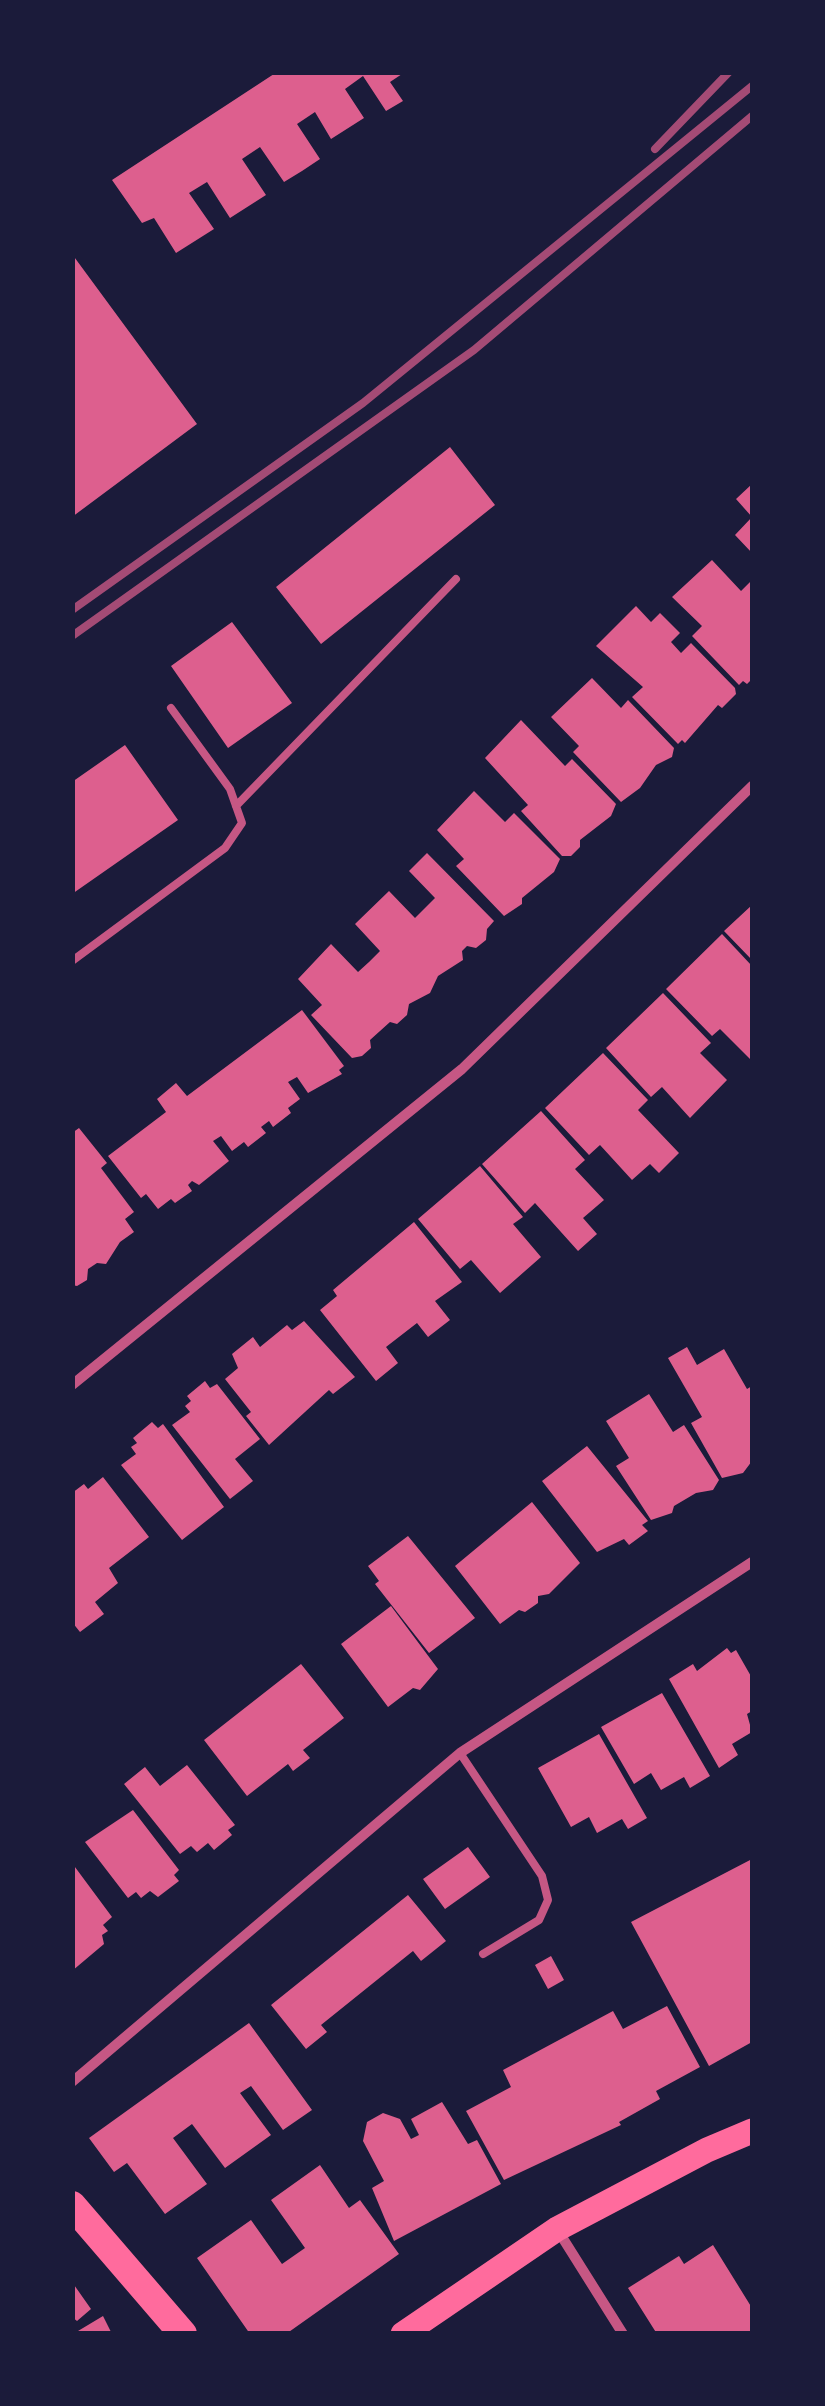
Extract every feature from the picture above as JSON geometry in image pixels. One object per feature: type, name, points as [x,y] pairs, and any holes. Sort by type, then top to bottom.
[{"type":"highway","points":[[72,2205],[183,2334]]},
{"type":"main road","points":[[403,2334],[557,2229],[706,2150],[752,2132]]},
{"type":"street","points":[[72,1385],[462,1069],[752,786]]},
{"type":"street","points":[[72,2082],[460,1753],[752,1562]]},
{"type":"street","points":[[557,2229],[623,2334]]},
{"type":"lane","points":[[236,806],[456,579]]},
{"type":"lane","points":[[72,961],[225,848],[242,822],[230,789],[172,708]]},
{"type":"lane","points":[[460,1753],[542,1876],[548,1900],[538,1920],[483,1954]]},
{"type":"building","points":[[277,72],[405,72],[390,82],[403,101],[386,111],[363,76],[345,89],[364,118],[331,139],[315,112],[297,124],[320,159],[284,182],[260,147],[242,159],[266,195],[230,218],[207,182],[189,193],[214,229],[176,253],[154,218],[142,223],[112,180]]},
{"type":"building","points":[[72,254],[197,424],[72,517]]},
{"type":"building","points":[[450,447],[495,505],[321,644],[276,587]]},
{"type":"building","points":[[752,484],[752,517],[736,499]]},
{"type":"building","points":[[752,517],[752,553],[735,535]]},
{"type":"building","points":[[712,560],[741,591],[752,580],[752,679],[747,684],[743,681],[739,685],[692,636],[702,626],[672,597]]},
{"type":"building","points":[[636,606],[651,622],[660,613],[680,633],[671,642],[681,653],[691,643],[735,688],[736,694],[722,708],[718,705],[685,743],[682,740],[678,744],[632,697],[643,687],[596,646]]},
{"type":"building","points":[[232,622],[292,703],[228,748],[171,666]]},
{"type":"building","points":[[592,678],[621,708],[628,700],[674,748],[672,757],[656,765],[640,788],[621,802],[573,752],[579,746],[551,717]]},
{"type":"building","points":[[521,720],[565,766],[572,759],[616,804],[611,816],[580,840],[580,847],[571,856],[562,856],[521,811],[528,805],[485,758]]},
{"type":"building","points":[[125,745],[178,820],[72,894],[72,782]]},
{"type":"building","points":[[474,791],[505,822],[514,813],[560,859],[554,872],[504,916],[456,866],[464,859],[437,830]]},
{"type":"building","points":[[427,853],[494,921],[487,929],[486,940],[476,948],[467,946],[462,951],[463,960],[438,976],[430,993],[409,1004],[407,1015],[397,1024],[390,1022],[370,1040],[371,1048],[352,1058],[311,1015],[322,1005],[298,979],[331,944],[358,972],[369,962],[380,951],[355,924],[389,891],[415,918],[435,898],[409,871]]},
{"type":"building","points":[[752,905],[752,960],[724,931]]},
{"type":"building","points":[[722,934],[752,966],[751,1060],[720,1029],[712,1036],[666,989]]},
{"type":"building","points":[[663,993],[711,1043],[700,1053],[727,1080],[690,1118],[662,1087],[651,1097],[606,1048]]},
{"type":"building","points":[[302,1010],[344,1066],[339,1070],[342,1074],[308,1093],[297,1077],[288,1082],[300,1099],[288,1108],[291,1113],[273,1127],[269,1121],[261,1127],[266,1133],[248,1147],[244,1142],[232,1151],[221,1136],[213,1141],[229,1161],[199,1185],[192,1181],[188,1185],[192,1191],[175,1203],[171,1199],[158,1209],[146,1194],[141,1198],[108,1156],[166,1112],[157,1099],[176,1083],[187,1096]]},
{"type":"building","points":[[603,1053],[648,1100],[638,1110],[679,1153],[659,1173],[650,1164],[632,1180],[600,1145],[589,1155],[545,1108]]},
{"type":"building","points":[[541,1111],[585,1160],[575,1169],[604,1200],[583,1218],[597,1234],[578,1251],[535,1203],[525,1213],[482,1164]]},
{"type":"building","points":[[79,1128],[107,1163],[101,1168],[134,1212],[125,1219],[134,1232],[120,1242],[106,1264],[97,1263],[88,1269],[87,1280],[77,1286],[72,1285],[72,1133]]},
{"type":"building","points":[[480,1166],[523,1217],[513,1224],[541,1257],[500,1293],[471,1260],[460,1269],[418,1219]]},
{"type":"building","points":[[414,1222],[462,1282],[435,1301],[450,1320],[428,1337],[417,1323],[386,1347],[398,1363],[376,1381],[320,1310],[337,1296],[333,1290]]},
{"type":"building","points":[[304,1321],[355,1377],[333,1394],[329,1390],[269,1445],[246,1416],[251,1412],[225,1379],[238,1368],[232,1354],[253,1337],[260,1347],[287,1325],[292,1330]]},
{"type":"building","points":[[687,1347],[697,1365],[724,1349],[747,1389],[752,1386],[752,1461],[743,1473],[722,1478],[691,1423],[702,1417],[668,1358]]},
{"type":"building","points":[[205,1381],[210,1388],[217,1384],[260,1439],[235,1459],[253,1481],[230,1499],[172,1425],[190,1412],[185,1406],[191,1401],[187,1396]]},
{"type":"building","points":[[649,1394],[673,1432],[684,1425],[719,1480],[713,1490],[696,1493],[674,1506],[672,1513],[651,1520],[616,1466],[629,1458],[606,1421]]},
{"type":"building","points":[[152,1422],[158,1428],[163,1424],[224,1507],[182,1540],[121,1465],[136,1454],[131,1447],[137,1443],[133,1438]]},
{"type":"building","points":[[587,1446],[648,1521],[642,1525],[648,1531],[629,1545],[624,1539],[597,1552],[542,1481]]},
{"type":"building","points":[[103,1477],[149,1537],[109,1568],[118,1583],[95,1602],[104,1614],[80,1632],[72,1622],[72,1493],[84,1484],[88,1489]]},
{"type":"building","points":[[532,1502],[580,1563],[549,1594],[538,1596],[538,1603],[525,1612],[519,1610],[500,1624],[455,1566]]},
{"type":"building","points":[[408,1536],[475,1618],[429,1653],[375,1584],[379,1581],[368,1566]]},
{"type":"building","points":[[391,1606],[438,1669],[420,1690],[413,1688],[388,1707],[341,1644]]},
{"type":"building","points":[[727,1648],[731,1653],[736,1650],[752,1678],[752,1711],[747,1714],[752,1732],[732,1744],[738,1755],[719,1768],[669,1679],[693,1664],[697,1671]]},
{"type":"building","points":[[301,1664],[344,1718],[303,1750],[310,1758],[293,1771],[288,1764],[247,1796],[204,1740]]},
{"type":"building","points":[[662,1693],[710,1776],[690,1788],[684,1777],[661,1790],[651,1773],[634,1784],[601,1727]]},
{"type":"building","points":[[599,1734],[647,1818],[628,1829],[622,1819],[597,1833],[589,1817],[571,1827],[538,1768]]},
{"type":"building","points":[[187,1765],[235,1825],[228,1830],[232,1835],[214,1850],[208,1843],[197,1852],[191,1846],[180,1854],[124,1784],[145,1767],[160,1786]]},
{"type":"building","points":[[133,1810],[179,1870],[174,1875],[179,1881],[158,1897],[150,1891],[141,1898],[136,1892],[128,1898],[85,1842]]},
{"type":"building","points":[[468,1847],[490,1877],[445,1909],[423,1879]]},
{"type":"building","points":[[752,1859],[752,2042],[709,2066],[631,1922]]},
{"type":"building","points":[[72,1863],[112,1917],[103,1925],[108,1931],[102,1935],[104,1944],[72,1971]]},
{"type":"building","points":[[408,1895],[446,1941],[421,1961],[413,1951],[321,2025],[327,2032],[306,2049],[271,2005]]},
{"type":"building","points":[[551,1956],[564,1980],[548,1989],[535,1965]]},
{"type":"building","points":[[667,2006],[700,2067],[656,2091],[660,2099],[619,2122],[621,2125],[504,2180],[466,2111],[511,2087],[503,2070],[613,2011],[623,2029]]},
{"type":"building","points":[[249,2023],[312,2110],[283,2130],[251,2086],[240,2093],[271,2135],[225,2168],[192,2124],[173,2138],[207,2184],[165,2214],[127,2163],[114,2172],[89,2138]]},
{"type":"building","points":[[442,2102],[468,2144],[477,2140],[501,2184],[394,2241],[372,2188],[384,2181],[363,2141],[367,2122],[383,2113],[400,2119],[411,2139],[419,2135],[411,2119]]},
{"type":"building","points":[[320,2165],[349,2208],[360,2200],[399,2254],[286,2334],[250,2334],[197,2258],[251,2220],[282,2264],[305,2248],[271,2200]]},
{"type":"building","points":[[713,2245],[752,2308],[752,2334],[657,2334],[628,2288],[679,2256],[684,2264]]},
{"type":"building","points":[[72,2282],[91,2309],[77,2321],[72,2317]]},
{"type":"building","points":[[103,2316],[112,2334],[80,2334],[78,2331]]},
{"type":"railway","points":[[655,149],[729,72]]},
{"type":"railway","points":[[72,610],[363,403],[752,86]]},
{"type":"railway","points":[[72,636],[474,350],[752,116]]}]
